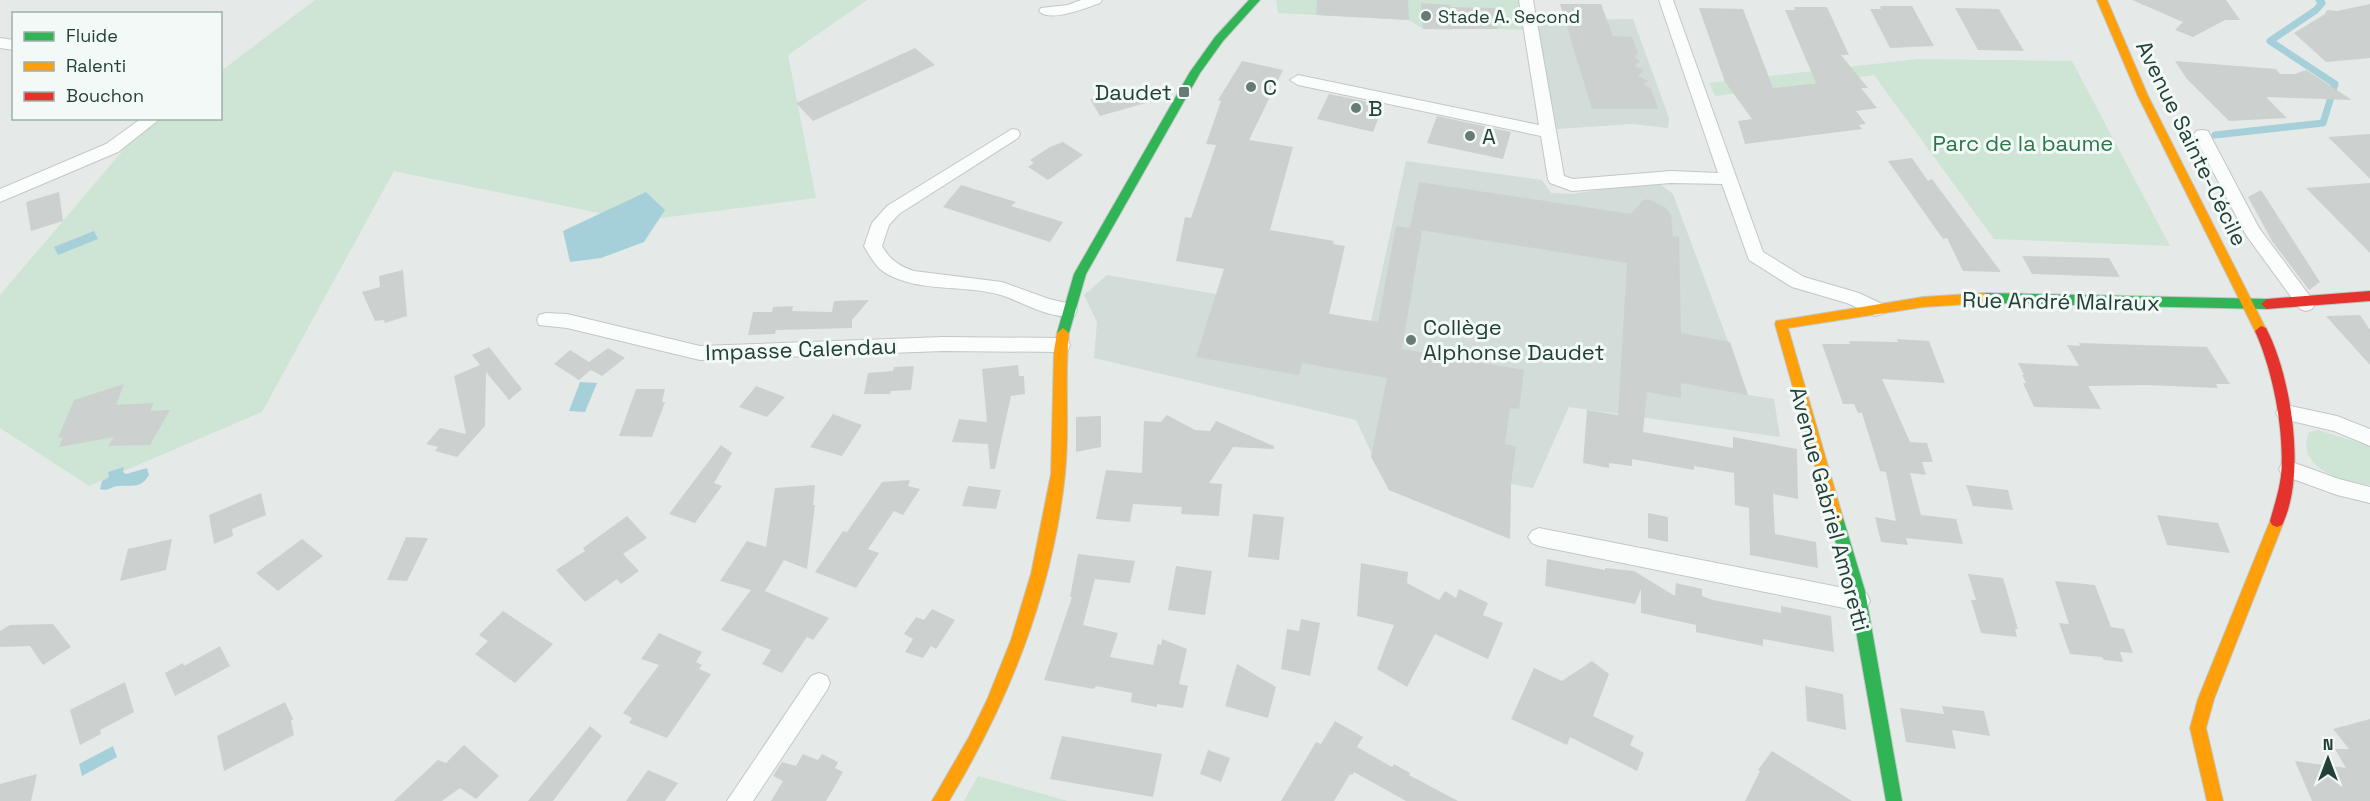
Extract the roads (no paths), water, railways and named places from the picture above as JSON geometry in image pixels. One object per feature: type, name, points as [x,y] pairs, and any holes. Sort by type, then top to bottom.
[{"type":"main road","points":[[940,801],[982,727],[1028,610],[1045,542],[1058,472],[1061,345],[1068,310],[1086,260],[1195,72],[1219,39],[1255,0]]},
{"type":"main road","name":"Avenue Sainte-Cécile","points":[[2102,0],[2143,96],[2266,342],[2286,413]]},
{"type":"main road","name":"Rue André Malraux","points":[[1781,324],[1966,298],[2306,304],[2370,296]]},
{"type":"main road","name":"Avenue Gabriel Amoretti","points":[[1781,324],[1798,392],[1859,601],[1894,801]]},
{"type":"main road","points":[[2215,801],[2198,728],[2206,699],[2284,504],[2289,469],[2286,413]]},
{"type":"street","points":[[1046,11],[1070,9],[1095,0]]},
{"type":"street","points":[[1526,0],[1556,179],[1572,185],[1671,177],[1729,179]]},
{"type":"street","points":[[1666,0],[1755,256],[1798,282],[1853,298],[1875,309]]},
{"type":"street","points":[[1298,80],[1548,132]]},
{"type":"street","points":[[0,196],[112,148],[150,120]]},
{"type":"street","points":[[1012,134],[893,210],[881,224],[873,246],[880,259],[894,269],[913,277],[1003,289],[1049,307],[1068,310]]},
{"type":"street","points":[[2202,135],[2252,231],[2306,304]]},
{"type":"street","name":"Impasse Calendau","points":[[546,320],[567,321],[700,353],[943,344],[1061,345]]},
{"type":"street","points":[[2286,413],[2337,424],[2370,438]]},
{"type":"street","points":[[2289,469],[2337,487],[2370,495]]},
{"type":"street","points":[[1539,537],[1859,601]]},
{"type":"street","points":[[739,801],[819,683]]},
{"type":"water","points":[[646,192],[665,210],[644,242],[601,258],[570,262],[563,231]]},
{"type":"water","points":[[94,231],[98,239],[58,255],[54,247]]},
{"type":"water","points":[[580,382],[597,383],[585,412],[569,411]]},
{"type":"water","points":[[124,467],[123,472],[126,474],[147,468],[149,475],[143,482],[132,486],[100,489],[102,481],[109,477],[108,472]]},
{"type":"water","points":[[113,746],[117,757],[82,776],[79,764]]},
{"type":"waterway","points":[[2215,135],[2323,123],[2335,84],[2270,41],[2316,10],[2322,3],[2319,0]]},
{"type":"place","name":"Stade A. Second","points":[[1426,16]]},
{"type":"place","name":"C","points":[[1251,87]]},
{"type":"place","name":"Daudet","points":[[1184,92]]},
{"type":"place","name":"B","points":[[1356,108]]},
{"type":"place","name":"A","points":[[1470,136]]},
{"type":"place","name":"Collège Alphonse Daudet","points":[[1411,340]]},
{"type":"park label","name":"Parc de la baume","points":[[2023,143]]}]
